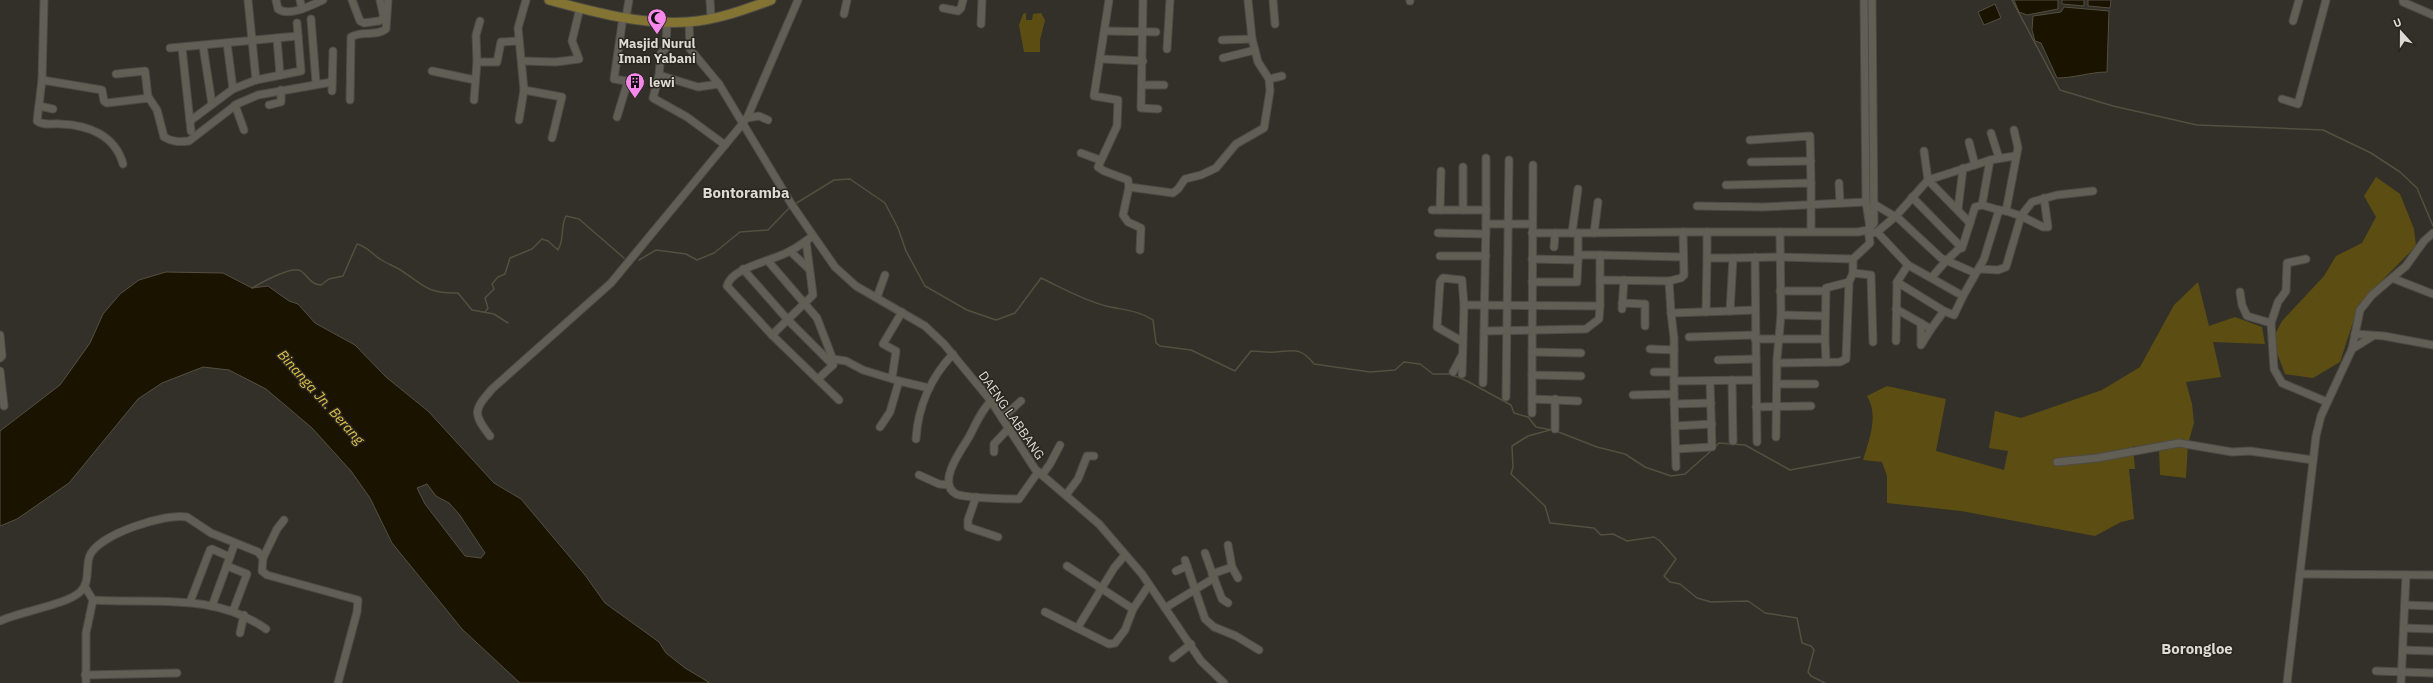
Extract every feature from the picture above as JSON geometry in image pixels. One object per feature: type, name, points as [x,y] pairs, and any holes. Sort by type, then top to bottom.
[{"type":"main road","points":[[549,0],[625,17],[666,23],[689,22],[712,18],[742,11],[767,1]]},
{"type":"street","points":[[44,0],[42,80],[36,118],[39,122],[93,129],[115,147],[123,164]]},
{"type":"street","points":[[248,0],[256,80]]},
{"type":"street","points":[[276,0],[280,11],[302,9],[323,0]]},
{"type":"street","points":[[300,0],[302,9]]},
{"type":"street","points":[[352,0],[360,20],[364,23],[379,21],[384,18],[380,0]]},
{"type":"street","points":[[350,100],[351,37],[361,33],[378,33],[386,30],[388,0]]},
{"type":"street","points":[[519,120],[524,90],[522,62],[518,41],[519,20],[526,0]]},
{"type":"street","points":[[617,117],[627,84],[626,82],[614,79],[629,0]]},
{"type":"street","points":[[710,0],[712,18]]},
{"type":"street","points":[[490,436],[477,418],[478,405],[492,389],[611,283],[725,145],[744,120],[798,0]]},
{"type":"street","points":[[844,14],[846,0]]},
{"type":"street","points":[[943,8],[958,12],[962,8],[963,0]]},
{"type":"street","points":[[981,24],[982,0]]},
{"type":"street","points":[[1108,0],[1094,96],[1118,100],[1117,126],[1100,160],[1099,169],[1128,180],[1129,187],[1123,215],[1128,222],[1141,228],[1140,250]]},
{"type":"street","points":[[1143,0],[1141,108],[1158,109]]},
{"type":"street","points":[[1167,49],[1170,0]]},
{"type":"street","points":[[1129,187],[1173,192],[1178,189],[1185,179],[1201,176],[1216,168],[1236,144],[1264,128],[1270,91],[1269,79],[1258,62],[1252,40],[1248,0]]},
{"type":"street","points":[[1273,0],[1275,24]]},
{"type":"street","points":[[1707,258],[1779,257],[1853,259],[1870,243],[1866,202],[1864,0]]},
{"type":"street","points":[[1869,231],[1874,222],[1872,0]]},
{"type":"street","points":[[2293,21],[2299,0]]},
{"type":"street","points":[[2282,99],[2298,104],[2326,0]]},
{"type":"street","points":[[2402,1],[2433,14]]},
{"type":"street","points":[[522,62],[556,62],[579,59],[572,41],[580,8]]},
{"type":"street","points":[[311,19],[316,83]]},
{"type":"street","points":[[474,100],[477,62],[476,38],[480,21]]},
{"type":"street","name":"DAENG LABBANG","points":[[689,22],[690,49],[715,85],[744,120],[792,205],[843,276],[856,286],[925,326],[953,354],[990,401],[1009,428],[1027,458],[1040,473],[1089,513],[1149,585],[1205,666],[1224,683]]},
{"type":"street","points":[[190,121],[233,89],[256,80],[302,69],[297,23]]},
{"type":"street","points":[[666,23],[666,48],[662,53],[659,75],[652,98],[687,117],[725,145]]},
{"type":"street","points":[[1106,31],[1156,32]]},
{"type":"street","points":[[170,48],[298,36]]},
{"type":"street","points":[[277,38],[280,75]]},
{"type":"street","points":[[1222,40],[1252,40]]},
{"type":"street","points":[[477,62],[497,62],[502,42],[518,41]]},
{"type":"street","points":[[227,43],[233,89]]},
{"type":"street","points":[[203,46],[212,104]]},
{"type":"street","points":[[182,48],[191,131]]},
{"type":"street","points":[[1224,58],[1255,50]]},
{"type":"street","points":[[332,91],[333,51]]},
{"type":"street","points":[[1102,59],[1143,60]]},
{"type":"street","points":[[116,74],[145,71],[148,97],[152,100],[157,110],[164,137],[171,141],[189,141],[235,105],[258,95],[316,83],[332,82]]},
{"type":"street","points":[[432,71],[475,80]]},
{"type":"street","points":[[659,75],[695,86],[715,85]]},
{"type":"street","points":[[1269,79],[1282,76]]},
{"type":"street","points":[[42,80],[102,90],[104,101],[107,103],[148,97]]},
{"type":"street","points":[[1142,84],[1164,85]]},
{"type":"street","points":[[269,105],[281,102],[281,90]]},
{"type":"street","points":[[524,90],[562,97],[552,138]]},
{"type":"street","points":[[235,105],[244,130]]},
{"type":"street","points":[[39,106],[53,109]]},
{"type":"street","points":[[744,120],[759,116],[768,120]]},
{"type":"street","points":[[1897,282],[1944,311],[1954,315],[1984,259],[2002,210],[2018,148],[2014,130]]},
{"type":"street","points":[[1991,133],[1999,158]]},
{"type":"street","points":[[1750,140],[1810,136],[1811,230]]},
{"type":"street","points":[[1969,142],[1975,165]]},
{"type":"street","points":[[1924,151],[1928,180],[1970,223]]},
{"type":"street","points":[[1081,153],[1100,160]]},
{"type":"street","points":[[1877,232],[1895,216],[1928,180],[1990,160],[2015,156]]},
{"type":"street","points":[[1483,383],[1486,256],[1486,158]]},
{"type":"street","points":[[1506,397],[1509,160]]},
{"type":"street","points":[[1982,205],[1990,160]]},
{"type":"street","points":[[1751,162],[1811,161]]},
{"type":"street","points":[[1532,413],[1533,165]]},
{"type":"street","points":[[1463,167],[1463,210]]},
{"type":"street","points":[[1958,209],[1963,168]]},
{"type":"street","points":[[1440,210],[1441,171]]},
{"type":"street","points":[[1726,185],[1811,183]]},
{"type":"street","points":[[1839,183],[1840,203]]},
{"type":"street","points":[[1532,282],[1577,282],[1578,257],[1575,233],[1578,189]]},
{"type":"street","points":[[1874,204],[1895,216],[1946,261],[1963,270],[1977,271],[2004,269],[2022,216],[2030,203],[2044,198],[2093,191]]},
{"type":"street","points":[[1912,197],[1962,248]]},
{"type":"street","points":[[1932,277],[1946,261],[1962,248],[1975,207],[1982,205],[2002,210],[2022,216],[2043,227],[2048,227],[2044,198]]},
{"type":"street","points":[[1594,233],[1598,202]]},
{"type":"street","points":[[1697,206],[1866,202]]},
{"type":"street","points":[[1432,210],[1486,210]]},
{"type":"street","points":[[1486,224],[1532,224]]},
{"type":"street","points":[[1532,233],[1780,232],[1811,230],[1877,232],[1908,264],[1963,296]]},
{"type":"street","points":[[1600,280],[1669,281],[1684,276],[1682,232]]},
{"type":"street","points":[[1706,312],[1707,232]]},
{"type":"street","points":[[1776,437],[1777,363],[1781,315],[1779,257],[1780,232]]},
{"type":"street","points":[[1438,233],[1486,234]]},
{"type":"street","points":[[1554,233],[1554,247]]},
{"type":"street","points":[[2287,683],[2317,431],[2327,402],[2352,349],[2358,314],[2363,306],[2409,263],[2432,235]]},
{"type":"street","points":[[813,236],[790,251],[768,261],[743,269],[731,278],[727,286],[772,335],[839,400]]},
{"type":"street","points":[[772,335],[788,320],[814,291],[809,269],[806,241]]},
{"type":"street","points":[[790,251],[809,269]]},
{"type":"street","points":[[1532,259],[1600,255],[1683,257]]},
{"type":"street","points":[[1484,331],[1507,329],[1586,330],[1599,319],[1600,255]]},
{"type":"street","points":[[1440,256],[1486,256]]},
{"type":"street","points":[[1755,257],[1756,442]]},
{"type":"street","points":[[1730,311],[1733,258]]},
{"type":"street","points":[[1777,363],[1842,362],[1847,358],[1849,282],[1853,273],[1853,259]]},
{"type":"street","points":[[2306,260],[2288,262],[2286,291],[2278,302],[2271,323],[2274,368],[2279,379],[2288,386],[2327,402]]},
{"type":"street","points":[[768,261],[805,302],[817,318],[833,362]]},
{"type":"street","points":[[1896,341],[1897,282],[1908,264]]},
{"type":"street","points":[[743,269],[788,320],[833,362],[846,362],[863,370],[895,380],[929,388]]},
{"type":"street","points":[[1853,273],[1871,275],[1873,342]]},
{"type":"street","points":[[877,297],[885,275]]},
{"type":"street","points":[[2392,278],[2433,294]]},
{"type":"street","points":[[1462,342],[1437,327],[1442,279],[1461,279],[1464,305],[1462,374]]},
{"type":"street","points":[[1624,280],[1622,306],[1645,304],[1645,326]]},
{"type":"street","points":[[1669,281],[1674,350],[1676,467]]},
{"type":"street","points":[[1826,362],[1825,291],[1828,286],[1849,282]]},
{"type":"street","points":[[1780,291],[1825,291]]},
{"type":"street","points":[[2240,292],[2242,305],[2247,316],[2271,323]]},
{"type":"street","points":[[1464,305],[1600,306]]},
{"type":"street","points":[[1896,309],[1932,329]]},
{"type":"street","points":[[1671,314],[1755,310]]},
{"type":"street","points":[[1921,323],[1921,345],[1944,311]]},
{"type":"street","points":[[880,427],[890,412],[895,380],[896,351],[884,346],[883,343],[902,312]]},
{"type":"street","points":[[1781,315],[1825,316]]},
{"type":"street","points":[[2355,334],[2384,336],[2433,345]]},
{"type":"street","points":[[0,335],[2,356],[0,358]]},
{"type":"street","points":[[2352,349],[2373,336]]},
{"type":"street","points":[[1689,337],[1825,339]]},
{"type":"street","points":[[1650,349],[1674,350]]},
{"type":"street","points":[[1532,352],[1581,353]]},
{"type":"street","points":[[916,439],[918,419],[929,388],[937,374],[953,354]]},
{"type":"street","points":[[1453,372],[1463,354]]},
{"type":"street","points":[[1718,360],[1756,359]]},
{"type":"street","points":[[818,379],[833,362]]},
{"type":"street","points":[[0,371],[1,391],[4,406]]},
{"type":"street","points":[[1654,372],[1674,372]]},
{"type":"street","points":[[1532,374],[1581,376]]},
{"type":"street","points":[[1732,380],[1733,441]]},
{"type":"street","points":[[1674,381],[1756,380]]},
{"type":"street","points":[[1676,449],[1712,447],[1710,381]]},
{"type":"street","points":[[1777,384],[1815,384]]},
{"type":"street","points":[[1633,395],[1674,394]]},
{"type":"street","points":[[1532,399],[1578,401]]},
{"type":"street","points":[[1555,399],[1555,429]]},
{"type":"street","points":[[990,401],[977,418],[952,466],[948,477],[949,485],[956,494],[976,497],[1019,499],[1040,473],[1050,464],[1060,445]]},
{"type":"street","points":[[1002,418],[1022,401]]},
{"type":"street","points":[[1674,404],[1711,403]]},
{"type":"street","points":[[1756,407],[1777,405],[1811,406]]},
{"type":"street","points":[[1675,426],[1712,424]]},
{"type":"street","points":[[994,452],[994,444],[1009,428]]},
{"type":"street","points":[[2057,462],[2097,458],[2179,443],[2232,452],[2250,451],[2313,460]]},
{"type":"street","points":[[1066,495],[1078,479],[1087,456],[1094,456]]},
{"type":"street","points":[[919,475],[939,484],[949,485]]},
{"type":"street","points":[[976,497],[968,520],[968,527],[998,538]]},
{"type":"street","points":[[0,621],[79,593],[85,586],[89,557],[96,547],[113,537],[158,519],[187,517],[211,534],[258,552],[263,558]]},
{"type":"street","points":[[284,520],[271,539],[263,558],[261,570],[267,575],[358,600],[357,612],[338,683]]},
{"type":"street","points":[[212,606],[235,543]]},
{"type":"street","points":[[1228,545],[1232,567],[1238,578]]},
{"type":"street","points":[[190,602],[210,550],[212,549],[230,557]]},
{"type":"street","points":[[1205,553],[1222,599],[1228,603]]},
{"type":"street","points":[[1078,627],[1125,555]]},
{"type":"street","points":[[1176,571],[1186,563],[1202,612],[1209,624],[1260,650]]},
{"type":"street","points":[[227,566],[247,574],[233,611]]},
{"type":"street","points":[[1066,566],[1132,609]]},
{"type":"street","points":[[1164,608],[1213,576],[1232,567]]},
{"type":"street","points":[[2300,574],[2433,575]]},
{"type":"street","points":[[2401,683],[2406,575]]},
{"type":"street","points":[[1045,612],[1112,644],[1125,630],[1132,609],[1149,585]]},
{"type":"street","points":[[85,586],[93,600],[86,633],[86,683]]},
{"type":"street","points":[[93,600],[190,602],[233,611],[244,615],[266,629]]},
{"type":"street","points":[[2405,605],[2433,606]]},
{"type":"street","points":[[240,633],[244,615]]},
{"type":"street","points":[[2404,628],[2433,629]]},
{"type":"street","points":[[1173,658],[1191,644]]},
{"type":"street","points":[[2403,650],[2433,651]]},
{"type":"street","points":[[2376,671],[2433,673]]},
{"type":"street","points":[[85,675],[177,674]]},
{"type":"shaded area","points":[[1026,13],[1026,20],[1032,20],[1033,14],[1041,13],[1045,20],[1040,40],[1040,52],[1024,52],[1019,25],[1023,14]]},
{"type":"shaded area","points":[[2376,177],[2400,194],[2414,229],[2416,246],[2359,304],[2340,362],[2313,378],[2285,374],[2272,340],[2282,321],[2324,276],[2336,256],[2362,243],[2376,217],[2364,196]]},
{"type":"shaded area","points":[[2198,282],[2209,326],[2235,317],[2262,327],[2265,344],[2213,342],[2221,377],[2186,382],[2192,404],[2194,423],[2188,444],[2186,478],[2160,475],[2159,448],[2133,446],[2135,469],[2129,469],[2134,519],[2121,522],[2095,536],[1961,511],[1887,503],[1887,476],[1882,462],[1863,460],[1873,419],[1871,403],[1867,396],[1887,386],[1946,399],[1936,451],[2004,470],[2008,451],[1989,448],[1995,411],[2021,418],[2102,390],[2140,367],[2174,305]]},
{"type":"water","points":[[2014,0],[2058,0],[2058,9],[2027,15],[2019,12]]},
{"type":"water","points":[[2062,0],[2084,0],[2084,6],[2062,4]]},
{"type":"water","points":[[2088,0],[2111,0],[2110,8],[2088,6]]},
{"type":"water","points":[[1995,4],[2001,18],[1984,25],[1978,12]]},
{"type":"water","points":[[2064,7],[2109,11],[2107,72],[2057,78],[2041,43],[2035,41],[2032,30],[2033,16],[2061,12]]},
{"type":"water","name":"Binanga Jn. Berang","points":[[166,272],[223,273],[252,288],[268,286],[289,301],[298,304],[315,323],[355,345],[386,377],[428,411],[494,483],[521,499],[585,575],[605,603],[659,642],[666,653],[685,668],[710,683],[520,683],[462,629],[392,543],[370,498],[351,471],[312,428],[266,389],[229,370],[203,367],[162,383],[138,399],[69,483],[17,519],[0,526],[0,431],[60,385],[90,343],[103,314],[120,294],[139,280]],"holes":[[[427,484],[436,496],[449,503],[459,514],[485,553],[481,558],[465,556],[425,504],[417,488]]]},
{"type":"waterway","points":[[2012,0],[2060,90],[2113,106],[2197,125],[2323,130],[2371,153],[2400,172],[2417,188],[2433,226]]},
{"type":"waterway","points":[[795,204],[834,180],[850,179],[885,203],[898,228],[906,251],[925,286],[967,310],[996,320],[1015,313],[1041,278],[1073,294],[1089,300],[1106,306],[1136,312],[1147,317],[1153,320],[1156,343],[1160,346],[1191,350],[1235,371],[1251,351],[1296,351],[1305,354],[1314,364],[1370,372],[1395,370],[1404,362],[1420,364],[1433,374],[1450,374],[1465,380],[1511,405],[1514,413],[1528,417],[1536,427],[1552,430]]},
{"type":"waterway","points":[[639,260],[656,250],[686,254],[697,260],[714,253],[740,232],[768,230],[790,207]]},
{"type":"waterway","points":[[485,312],[488,308],[485,298],[494,289],[492,284],[498,277],[505,274],[510,258],[532,249],[542,239],[548,241],[558,250],[566,216],[579,219],[624,258]]},
{"type":"waterway","points":[[252,288],[276,275],[291,270],[301,271],[312,282],[321,285],[329,279],[343,276],[357,244],[427,288],[440,292],[458,293],[472,310],[494,314],[508,323]]},
{"type":"waterway","points":[[1550,430],[1528,436],[1512,446],[1513,467],[1511,474],[1545,506],[1550,523],[1594,528],[1601,535],[1613,534],[1627,541],[1654,537],[1660,541],[1676,559],[1664,576],[1670,582],[1680,584],[1697,598],[1711,602],[1748,601],[1765,613],[1797,618],[1802,643],[1811,646],[1814,650],[1808,672],[1811,676],[1825,683]]},
{"type":"waterway","points":[[1556,431],[1597,447],[1625,454],[1645,467],[1671,476],[1685,474],[1712,450]]},
{"type":"waterway","points":[[1715,447],[1719,443],[1745,445],[1790,470],[1860,457]]},
{"type":"place","name":"Masjid Nurul Iman Yabani","points":[[657,35]]},
{"type":"place","name":"lewi","points":[[635,99]]},
{"type":"district","name":"Bontoramba","points":[[746,193]]},
{"type":"district","name":"Borongloe","points":[[2197,649]]}]
